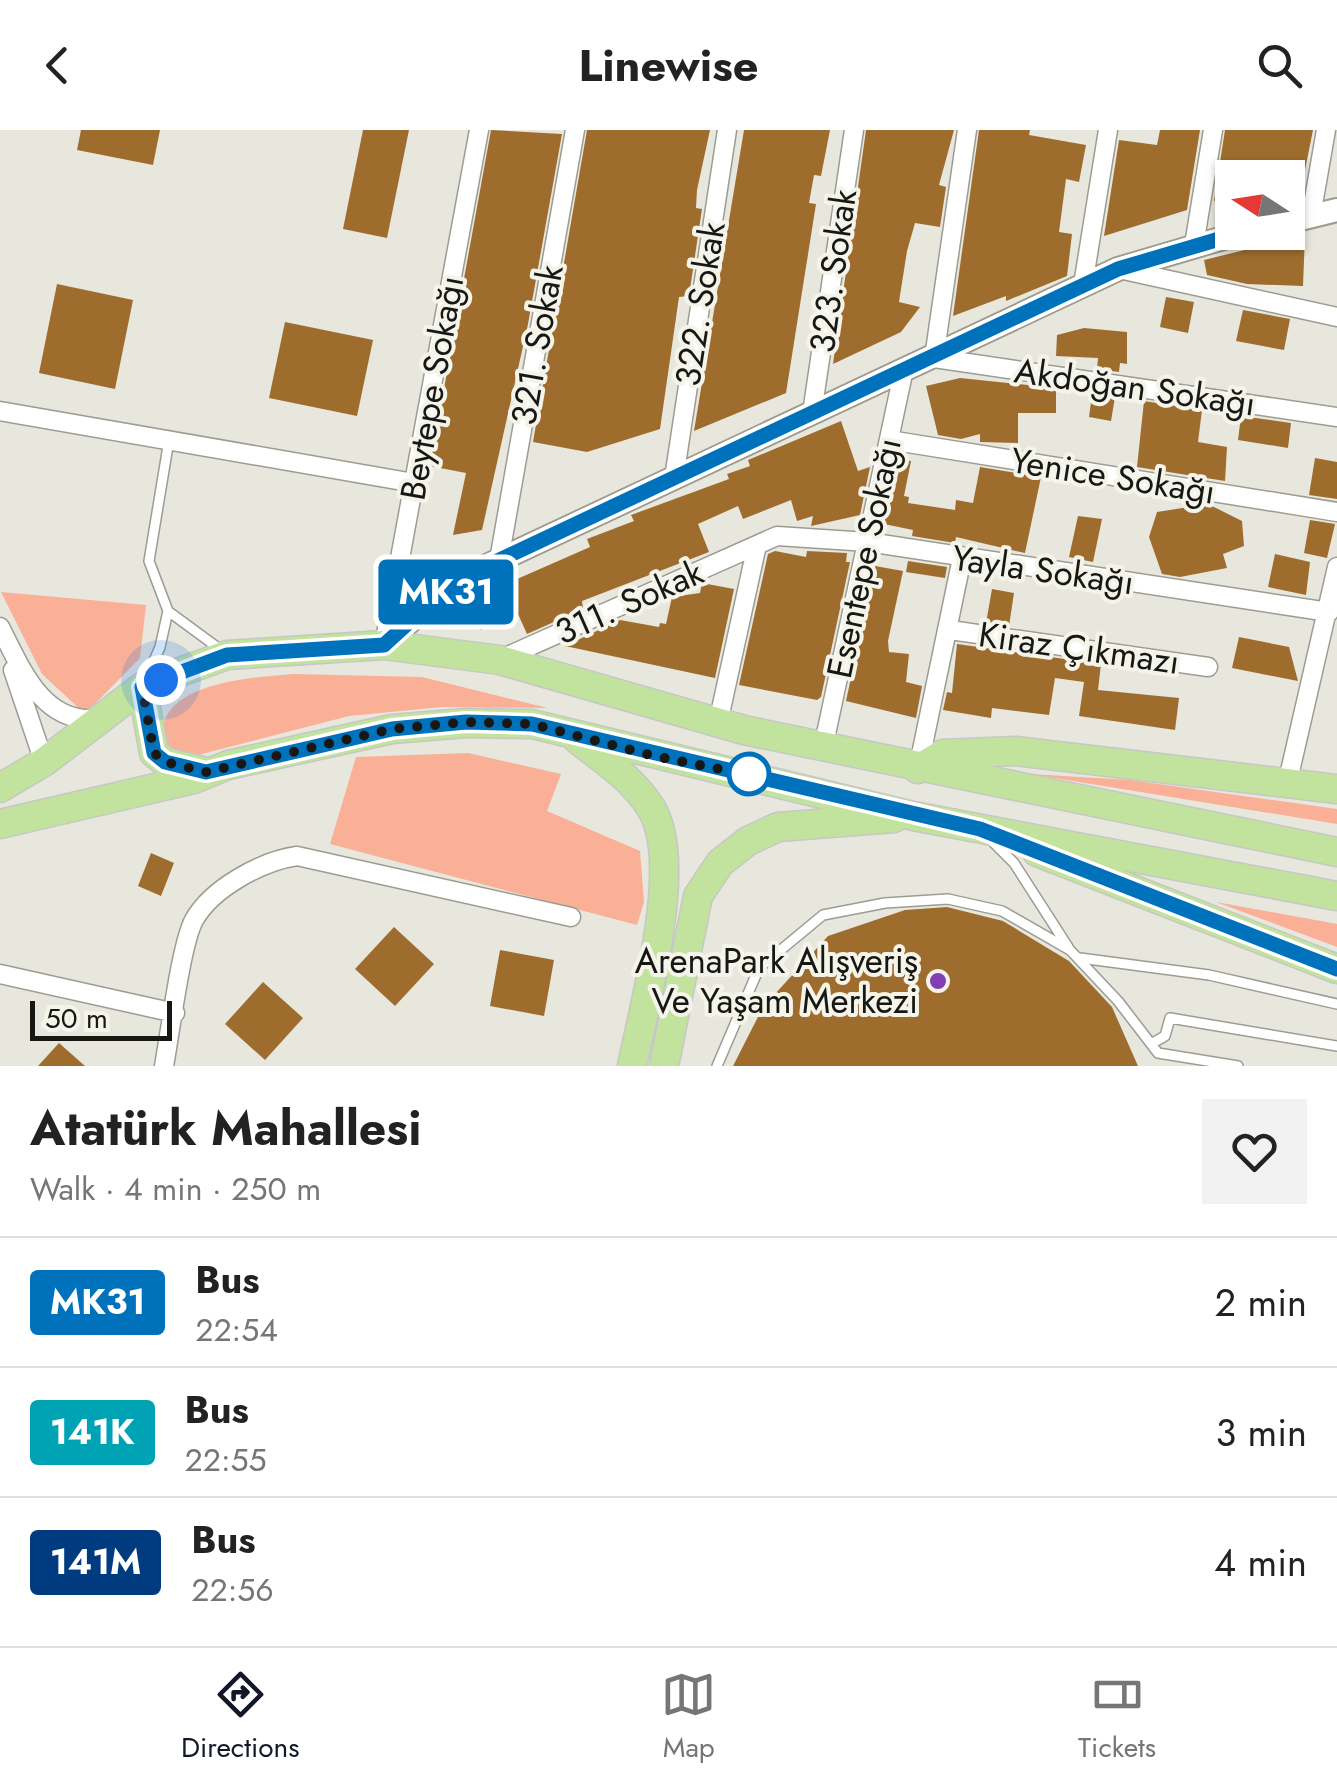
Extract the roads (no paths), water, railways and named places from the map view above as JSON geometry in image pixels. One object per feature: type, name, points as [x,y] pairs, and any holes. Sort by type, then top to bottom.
[{"type":"main road","points":[[0,788],[44,762],[142,687],[227,655],[384,645],[500,660],[718,723],[823,748],[1329,851]]},
{"type":"main road","points":[[142,687],[154,753],[165,762],[206,772]]},
{"type":"main road","points":[[0,824],[392,729],[466,722],[532,724],[913,816],[1324,894]]},
{"type":"main road","points":[[564,730],[626,777],[654,810],[662,846],[662,914],[632,1066]]},
{"type":"main road","points":[[918,769],[942,754],[1014,751],[1337,785]]},
{"type":"main road","points":[[664,1066],[698,896],[720,863],[748,840],[778,827],[913,816]]},
{"type":"main road","points":[[980,829],[1337,969]]},
{"type":"street","name":"Beytepe Sokağı","points":[[384,645],[479,130]]},
{"type":"street","name":"321. Sokak","points":[[499,560],[575,130]]},
{"type":"street","name":"322. Sokak","points":[[674,478],[727,130]]},
{"type":"street","name":"323. Sokak","points":[[812,413],[854,130]]},
{"type":"street","points":[[934,358],[966,130]]},
{"type":"street","points":[[1194,244],[1213,130]]},
{"type":"street","points":[[1312,216],[1326,130]]},
{"type":"street","points":[[1084,285],[1102,131]]},
{"type":"street","points":[[1305,218],[1337,210]]},
{"type":"street","points":[[384,645],[430,603],[499,560],[1118,269],[1215,239]]},
{"type":"street","points":[[1118,269],[1337,317]]},
{"type":"street","name":"Akdoğan Sokağı","points":[[934,358],[1337,417]]},
{"type":"street","name":"Esentepe Sokağı","points":[[823,748],[904,369]]},
{"type":"street","points":[[0,410],[414,483]]},
{"type":"street","name":"Yenice Sokağı","points":[[889,440],[1337,512]]},
{"type":"street","name":"Yayla Sokağı","points":[[757,545],[778,536],[868,542],[1329,612]]},
{"type":"street","points":[[718,723],[757,545]]},
{"type":"street","name":"311. Sokak","points":[[500,660],[757,545]]},
{"type":"street","points":[[918,769],[962,558]]},
{"type":"street","points":[[1288,780],[1337,567]]},
{"type":"street","points":[[0,629],[22,670],[49,705],[65,716],[97,719]]},
{"type":"street","points":[[0,629],[44,762]]},
{"type":"street","name":"Kiraz Çıkmazı","points":[[950,630],[1208,667]]},
{"type":"street","points":[[164,1066],[192,923],[211,898],[276,859],[298,856],[571,917]]},
{"type":"street","points":[[0,974],[174,1013]]},
{"type":"lane","points":[[168,440],[149,561],[168,611],[227,655]]},
{"type":"lane","points":[[142,687],[160,647],[168,611]]},
{"type":"lane","points":[[980,829],[1014,863],[1070,950]]},
{"type":"lane","points":[[717,1066],[758,968],[823,915],[885,902],[948,899],[1002,911],[1070,950],[1158,1053],[1238,1066]]},
{"type":"lane","points":[[1080,958],[1209,975],[1337,1004]]},
{"type":"lane","points":[[1151,1044],[1166,1036],[1170,1018],[1337,1046]]},
{"type":"place","name":"ArenaPark Alışveriş Ve Yaşam Merkezi","points":[[938,981]]}]
